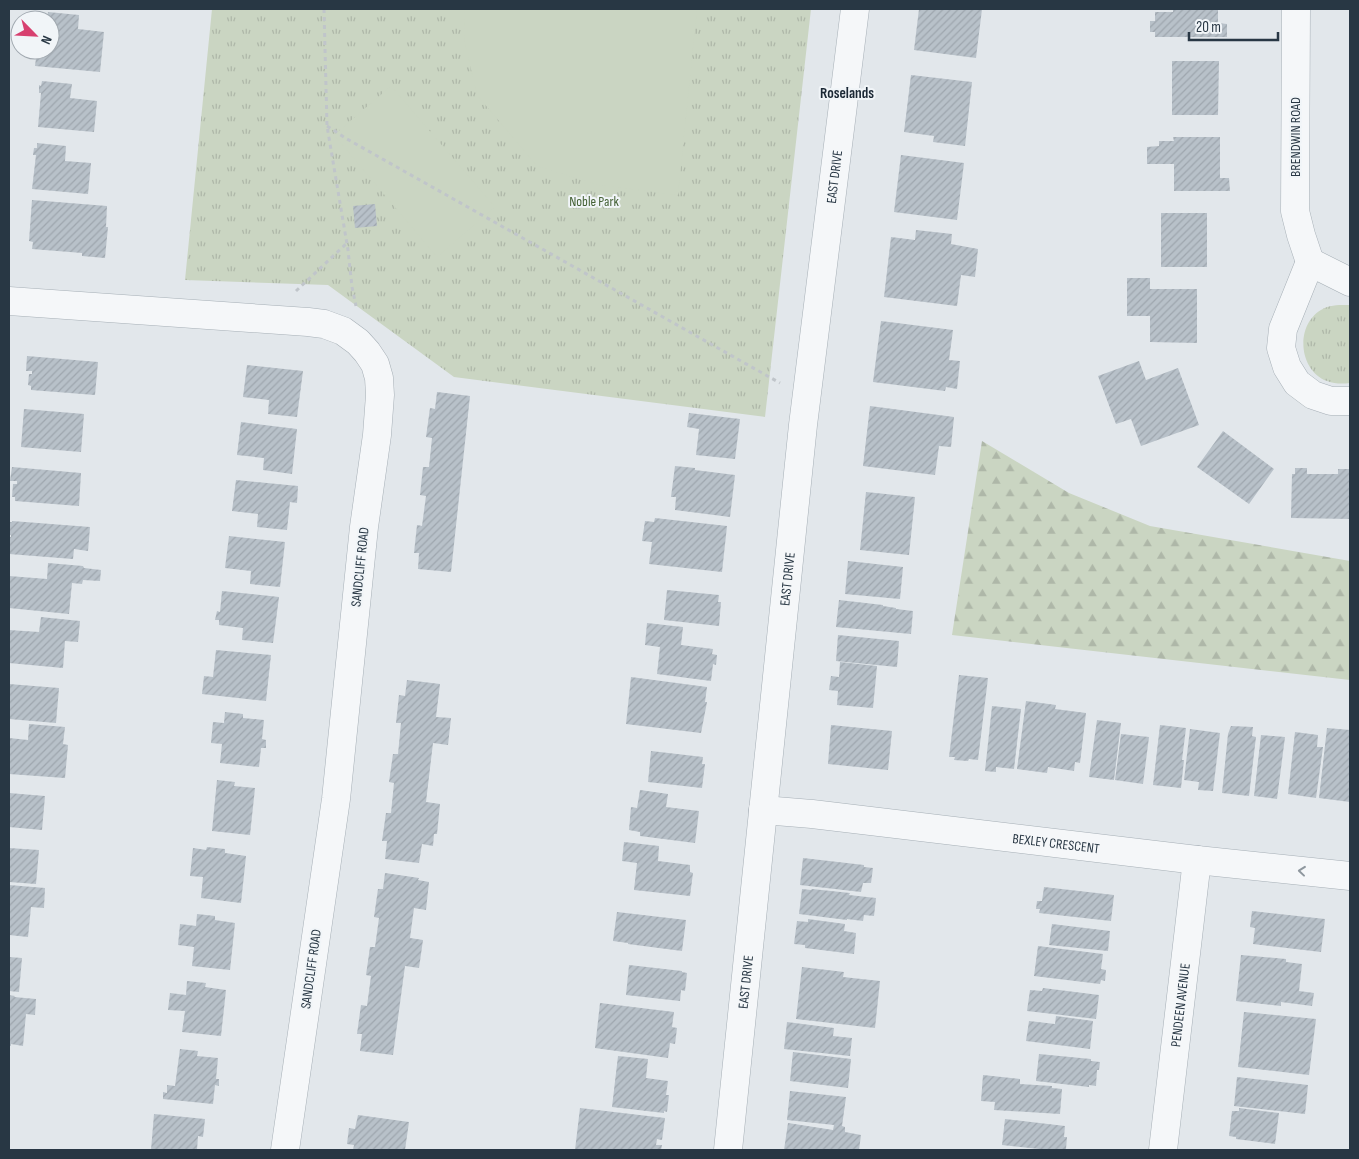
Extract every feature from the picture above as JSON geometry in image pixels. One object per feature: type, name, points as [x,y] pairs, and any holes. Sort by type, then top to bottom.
[{"type":"street","name":"EAST DRIVE","points":[[728,1150],[807,398],[855,9]]},
{"type":"street","name":"BRENDWIN ROAD","points":[[1296,9],[1295,211],[1310,262]]},
{"type":"street","points":[[1350,282],[1310,262],[1283,328],[1281,348],[1287,367],[1297,383],[1313,395],[1331,401],[1350,401]]},
{"type":"street","name":"SANDCLIFF ROAD","points":[[9,301],[324,324],[342,331],[358,342],[367,352],[379,378],[380,395],[377,435],[364,527],[336,799],[285,1150]]},
{"type":"street","name":"BEXLEY CRESCENT","points":[[763,810],[1350,876]]},
{"type":"street","name":"PENDEEN AVENUE","points":[[1163,1150],[1197,860]]},
{"type":"path","points":[[324,9],[326,126],[347,244],[352,287],[358,311],[358,342]]},
{"type":"path","points":[[326,126],[347,140],[807,398]]},
{"type":"path","points":[[294,293],[347,244]]},
{"type":"green space","name":"Noble Park","points":[[212,9],[811,9],[765,417],[454,377],[328,285],[185,280]]},
{"type":"green space","points":[[465,9],[697,9],[678,195],[599,185],[537,166],[477,95],[464,39]]},
{"type":"green space","points":[[391,86],[495,207],[437,257],[334,135]]},
{"type":"green space","points":[[1334,305],[1350,305],[1350,383],[1333,383],[1317,375],[1309,366],[1303,344],[1305,333],[1309,322],[1317,313]]},
{"type":"green space","points":[[982,441],[1069,493],[1150,526],[1350,561],[1350,680],[952,635]]},
{"type":"building","points":[[919,9],[982,9],[976,58],[914,50]]},
{"type":"building","points":[[1173,9],[1218,9],[1218,23],[1227,24],[1227,37],[1155,37],[1155,32],[1150,32],[1150,21],[1155,21],[1155,12],[1173,12]]},
{"type":"building","points":[[60,13],[79,15],[78,29],[104,32],[100,72],[35,66],[36,60],[60,60]]},
{"type":"building","points":[[1172,61],[1219,61],[1218,115],[1172,115]]},
{"type":"building","points":[[911,75],[972,82],[965,146],[933,142],[934,136],[904,132]]},
{"type":"building","points":[[42,81],[72,84],[70,98],[97,101],[94,132],[38,127],[41,93],[39,93],[39,85],[41,86]]},
{"type":"building","points":[[1173,137],[1220,137],[1220,178],[1229,178],[1230,191],[1174,191],[1174,164],[1147,164],[1147,147],[1159,146],[1159,141],[1174,141]]},
{"type":"building","points":[[37,143],[66,146],[65,161],[91,163],[88,194],[32,189],[36,155],[33,155],[34,148],[37,148]]},
{"type":"building","points":[[901,155],[964,163],[957,220],[894,212]]},
{"type":"building","points":[[32,200],[107,206],[106,227],[108,227],[105,258],[82,256],[82,253],[32,249],[33,242],[29,241]]},
{"type":"building","points":[[375,204],[377,226],[355,228],[353,206]]},
{"type":"building","points":[[1161,213],[1207,213],[1207,267],[1161,267]]},
{"type":"building","points":[[916,230],[952,234],[951,244],[978,249],[975,277],[961,275],[957,306],[884,297],[891,237],[915,240]]},
{"type":"building","points":[[1127,278],[1150,278],[1150,289],[1197,289],[1197,343],[1150,342],[1150,316],[1127,316]]},
{"type":"building","points":[[881,321],[953,330],[949,360],[960,361],[957,389],[946,387],[945,391],[873,382]]},
{"type":"building","points":[[27,356],[98,362],[95,395],[31,390],[31,386],[28,385],[29,374],[32,374],[32,371],[26,371]]},
{"type":"building","points":[[1139,361],[1146,380],[1178,368],[1199,425],[1141,446],[1131,419],[1116,424],[1098,376]]},
{"type":"building","points":[[247,365],[303,371],[297,417],[268,414],[269,400],[243,397]]},
{"type":"building","points":[[437,392],[470,396],[451,572],[418,569],[419,553],[414,553],[417,525],[422,526],[426,496],[420,495],[423,467],[429,467],[432,438],[426,437],[430,408],[435,409]]},
{"type":"building","points":[[870,406],[954,417],[951,447],[939,446],[935,475],[863,466]]},
{"type":"building","points":[[24,409],[84,414],[81,452],[21,447]]},
{"type":"building","points":[[689,413],[740,419],[735,459],[696,455],[699,429],[687,427]]},
{"type":"building","points":[[241,422],[297,429],[292,474],[263,470],[264,458],[237,455]]},
{"type":"building","points":[[1223,431],[1274,469],[1249,504],[1197,467]]},
{"type":"building","points":[[675,466],[735,475],[730,517],[675,510],[676,497],[671,497]]},
{"type":"building","points":[[12,467],[81,473],[79,506],[15,501],[15,497],[12,497],[13,484],[17,484],[17,481],[10,481]]},
{"type":"building","points":[[1295,468],[1307,468],[1307,474],[1338,474],[1338,469],[1350,469],[1350,519],[1291,518],[1292,474],[1295,474]]},
{"type":"building","points":[[236,480],[298,486],[297,503],[290,502],[287,530],[257,527],[258,514],[232,511]]},
{"type":"building","points":[[866,492],[915,497],[909,555],[860,550]]},
{"type":"building","points":[[655,518],[727,526],[722,572],[649,564],[652,542],[642,541],[645,521],[654,522]]},
{"type":"building","points":[[9,522],[90,527],[88,551],[74,549],[73,559],[9,554],[9,537],[11,535],[9,535]]},
{"type":"building","points":[[229,536],[285,542],[280,587],[250,584],[251,571],[225,568]]},
{"type":"building","points":[[848,561],[903,567],[900,599],[845,594]]},
{"type":"building","points":[[48,563],[83,566],[84,568],[101,570],[100,581],[83,580],[82,584],[72,583],[69,614],[9,608],[9,576],[47,579]]},
{"type":"building","points":[[667,590],[719,595],[718,602],[721,602],[719,626],[664,620]]},
{"type":"building","points":[[222,591],[279,597],[273,643],[242,640],[243,628],[219,625],[219,620],[215,620],[217,611],[220,612]]},
{"type":"building","points":[[839,600],[883,605],[913,611],[911,634],[836,627]]},
{"type":"building","points":[[41,617],[80,621],[78,642],[65,641],[63,668],[9,663],[9,630],[39,632]]},
{"type":"building","points":[[647,623],[683,627],[681,645],[713,649],[712,654],[717,655],[716,665],[713,664],[711,681],[657,674],[660,647],[645,645]]},
{"type":"building","points":[[838,635],[899,641],[897,667],[836,661]]},
{"type":"building","points":[[216,650],[271,655],[266,701],[202,694],[204,676],[213,677]]},
{"type":"building","points":[[840,662],[877,666],[873,708],[837,705],[838,691],[829,690],[831,676],[839,677]]},
{"type":"building","points":[[959,675],[988,678],[978,760],[954,760],[955,757],[949,757]]},
{"type":"building","points":[[631,677],[707,687],[705,702],[707,702],[701,733],[626,724]]},
{"type":"building","points":[[407,680],[440,684],[436,717],[451,718],[448,745],[433,743],[426,802],[440,804],[437,834],[434,834],[433,846],[422,844],[419,863],[385,859],[387,841],[382,841],[386,813],[391,813],[394,783],[389,782],[393,754],[398,754],[401,723],[396,723],[399,695],[405,696]]},
{"type":"building","points":[[9,684],[59,688],[56,723],[9,719]]},
{"type":"building","points":[[1026,701],[1056,705],[1055,709],[1086,713],[1080,763],[1075,762],[1074,771],[1048,767],[1047,773],[1017,769]]},
{"type":"building","points":[[992,706],[1021,709],[1014,769],[996,767],[996,772],[985,771]]},
{"type":"building","points":[[225,712],[243,714],[243,718],[264,720],[262,739],[266,740],[266,748],[261,748],[259,767],[220,763],[222,744],[211,743],[213,722],[224,723]]},
{"type":"building","points":[[1097,720],[1121,723],[1114,780],[1089,777]]},
{"type":"building","points":[[29,724],[65,727],[63,744],[68,745],[65,778],[9,774],[9,738],[28,740]]},
{"type":"building","points":[[831,725],[892,731],[888,770],[828,764]]},
{"type":"building","points":[[1160,725],[1186,728],[1181,788],[1153,785]]},
{"type":"building","points":[[1231,726],[1253,727],[1252,736],[1256,737],[1249,796],[1222,793],[1228,734]]},
{"type":"building","points":[[1327,728],[1350,730],[1350,802],[1319,798]]},
{"type":"building","points":[[1190,729],[1220,733],[1213,791],[1198,790],[1199,782],[1184,780]]},
{"type":"building","points":[[1295,732],[1318,735],[1317,747],[1323,747],[1316,798],[1288,794]]},
{"type":"building","points":[[1121,734],[1149,737],[1143,784],[1115,780]]},
{"type":"building","points":[[1261,735],[1285,737],[1277,799],[1254,796]]},
{"type":"building","points":[[651,751],[703,757],[702,764],[705,764],[702,788],[648,782]]},
{"type":"building","points":[[217,780],[235,782],[234,786],[255,788],[250,835],[212,831]]},
{"type":"building","points":[[640,790],[668,794],[666,807],[699,811],[695,843],[640,836],[640,832],[629,830],[631,807],[637,808]]},
{"type":"building","points":[[9,793],[45,796],[42,830],[9,827]]},
{"type":"building","points":[[624,842],[659,846],[658,861],[690,865],[690,872],[693,873],[690,896],[634,890],[637,863],[622,861]]},
{"type":"building","points":[[207,847],[225,849],[225,853],[246,856],[241,903],[201,898],[203,877],[190,876],[193,848],[206,850]]},
{"type":"building","points":[[9,848],[39,850],[36,884],[9,882]]},
{"type":"building","points":[[803,858],[864,865],[864,867],[873,868],[871,883],[863,883],[861,892],[800,885]]},
{"type":"building","points":[[385,873],[419,878],[418,880],[429,882],[426,910],[414,908],[410,938],[423,940],[419,968],[405,966],[393,1055],[360,1051],[362,1034],[357,1034],[361,1005],[367,1006],[371,976],[366,975],[370,947],[375,947],[379,918],[374,917],[378,889],[383,889]]},
{"type":"building","points":[[9,885],[45,888],[44,908],[31,907],[28,937],[9,935]]},
{"type":"building","points":[[1044,887],[1114,895],[1111,921],[1039,913],[1040,909],[1036,909],[1037,901],[1042,901]]},
{"type":"building","points":[[802,889],[850,893],[849,895],[876,898],[874,916],[864,915],[863,921],[799,914]]},
{"type":"building","points":[[1252,911],[1325,919],[1321,952],[1253,944],[1255,928],[1250,927]]},
{"type":"building","points":[[617,912],[686,920],[682,951],[613,941]]},
{"type":"building","points":[[197,914],[215,916],[215,920],[235,923],[230,970],[192,966],[194,947],[178,945],[180,924],[196,926]]},
{"type":"building","points":[[808,919],[845,924],[844,931],[856,933],[854,954],[805,948],[805,945],[794,944],[797,921],[808,922]]},
{"type":"building","points":[[1052,924],[1110,931],[1108,951],[1049,945]]},
{"type":"building","points":[[1038,946],[1103,954],[1101,969],[1106,970],[1105,981],[1101,980],[1100,984],[1034,976]]},
{"type":"building","points":[[1241,955],[1286,959],[1286,962],[1302,964],[1299,991],[1314,993],[1312,1006],[1281,1002],[1281,1006],[1236,1001]]},
{"type":"building","points":[[9,957],[22,958],[19,992],[9,991]]},
{"type":"building","points":[[629,965],[687,973],[685,991],[681,990],[680,1001],[626,995]]},
{"type":"building","points":[[802,967],[844,972],[843,977],[880,981],[875,1028],[796,1019]]},
{"type":"building","points":[[187,981],[206,983],[205,987],[226,990],[221,1036],[182,1032],[185,1011],[168,1010],[170,993],[186,995]]},
{"type":"building","points":[[1043,988],[1099,995],[1096,1019],[1027,1011],[1030,990],[1042,991]]},
{"type":"building","points":[[9,995],[36,999],[35,1015],[26,1014],[23,1046],[9,1045]]},
{"type":"building","points":[[600,1003],[674,1012],[672,1027],[677,1028],[675,1044],[670,1043],[668,1058],[595,1048]]},
{"type":"building","points":[[1244,1012],[1316,1019],[1309,1075],[1238,1067]]},
{"type":"building","points":[[1056,1016],[1093,1021],[1090,1049],[1026,1041],[1029,1021],[1055,1024]]},
{"type":"building","points":[[787,1022],[834,1028],[833,1036],[852,1038],[850,1056],[784,1049]]},
{"type":"building","points":[[180,1049],[198,1051],[197,1056],[218,1058],[216,1079],[219,1079],[219,1086],[215,1085],[213,1104],[163,1099],[163,1092],[167,1093],[167,1085],[175,1086]]},
{"type":"building","points":[[793,1052],[851,1059],[848,1088],[790,1081]]},
{"type":"building","points":[[1039,1054],[1091,1059],[1091,1061],[1100,1062],[1099,1070],[1097,1070],[1096,1086],[1089,1085],[1089,1087],[1036,1081]]},
{"type":"building","points":[[618,1056],[648,1059],[646,1078],[668,1081],[666,1095],[669,1095],[667,1112],[612,1107]]},
{"type":"building","points":[[983,1075],[1020,1079],[1020,1084],[1052,1086],[1052,1088],[1062,1089],[1060,1114],[994,1110],[995,1102],[981,1101]]},
{"type":"building","points":[[1237,1077],[1308,1085],[1305,1114],[1234,1106]]},
{"type":"building","points":[[790,1091],[846,1097],[842,1126],[845,1127],[845,1132],[861,1135],[859,1150],[784,1150],[788,1123],[833,1130],[834,1125],[787,1120]]},
{"type":"building","points":[[580,1108],[665,1118],[662,1140],[657,1139],[656,1145],[662,1145],[661,1150],[575,1150]]},
{"type":"building","points":[[1239,1108],[1279,1113],[1275,1144],[1236,1139],[1236,1137],[1229,1136],[1232,1111],[1239,1111]]},
{"type":"building","points":[[154,1114],[205,1119],[203,1137],[198,1136],[197,1150],[151,1150]]},
{"type":"building","points":[[358,1115],[409,1122],[405,1150],[353,1150],[354,1145],[347,1144],[349,1128],[355,1129]]},
{"type":"building","points":[[1005,1119],[1065,1126],[1064,1137],[1067,1137],[1066,1149],[1049,1150],[1002,1145]]},
{"type":"district","name":"Roselands","points":[[847,93]]}]
